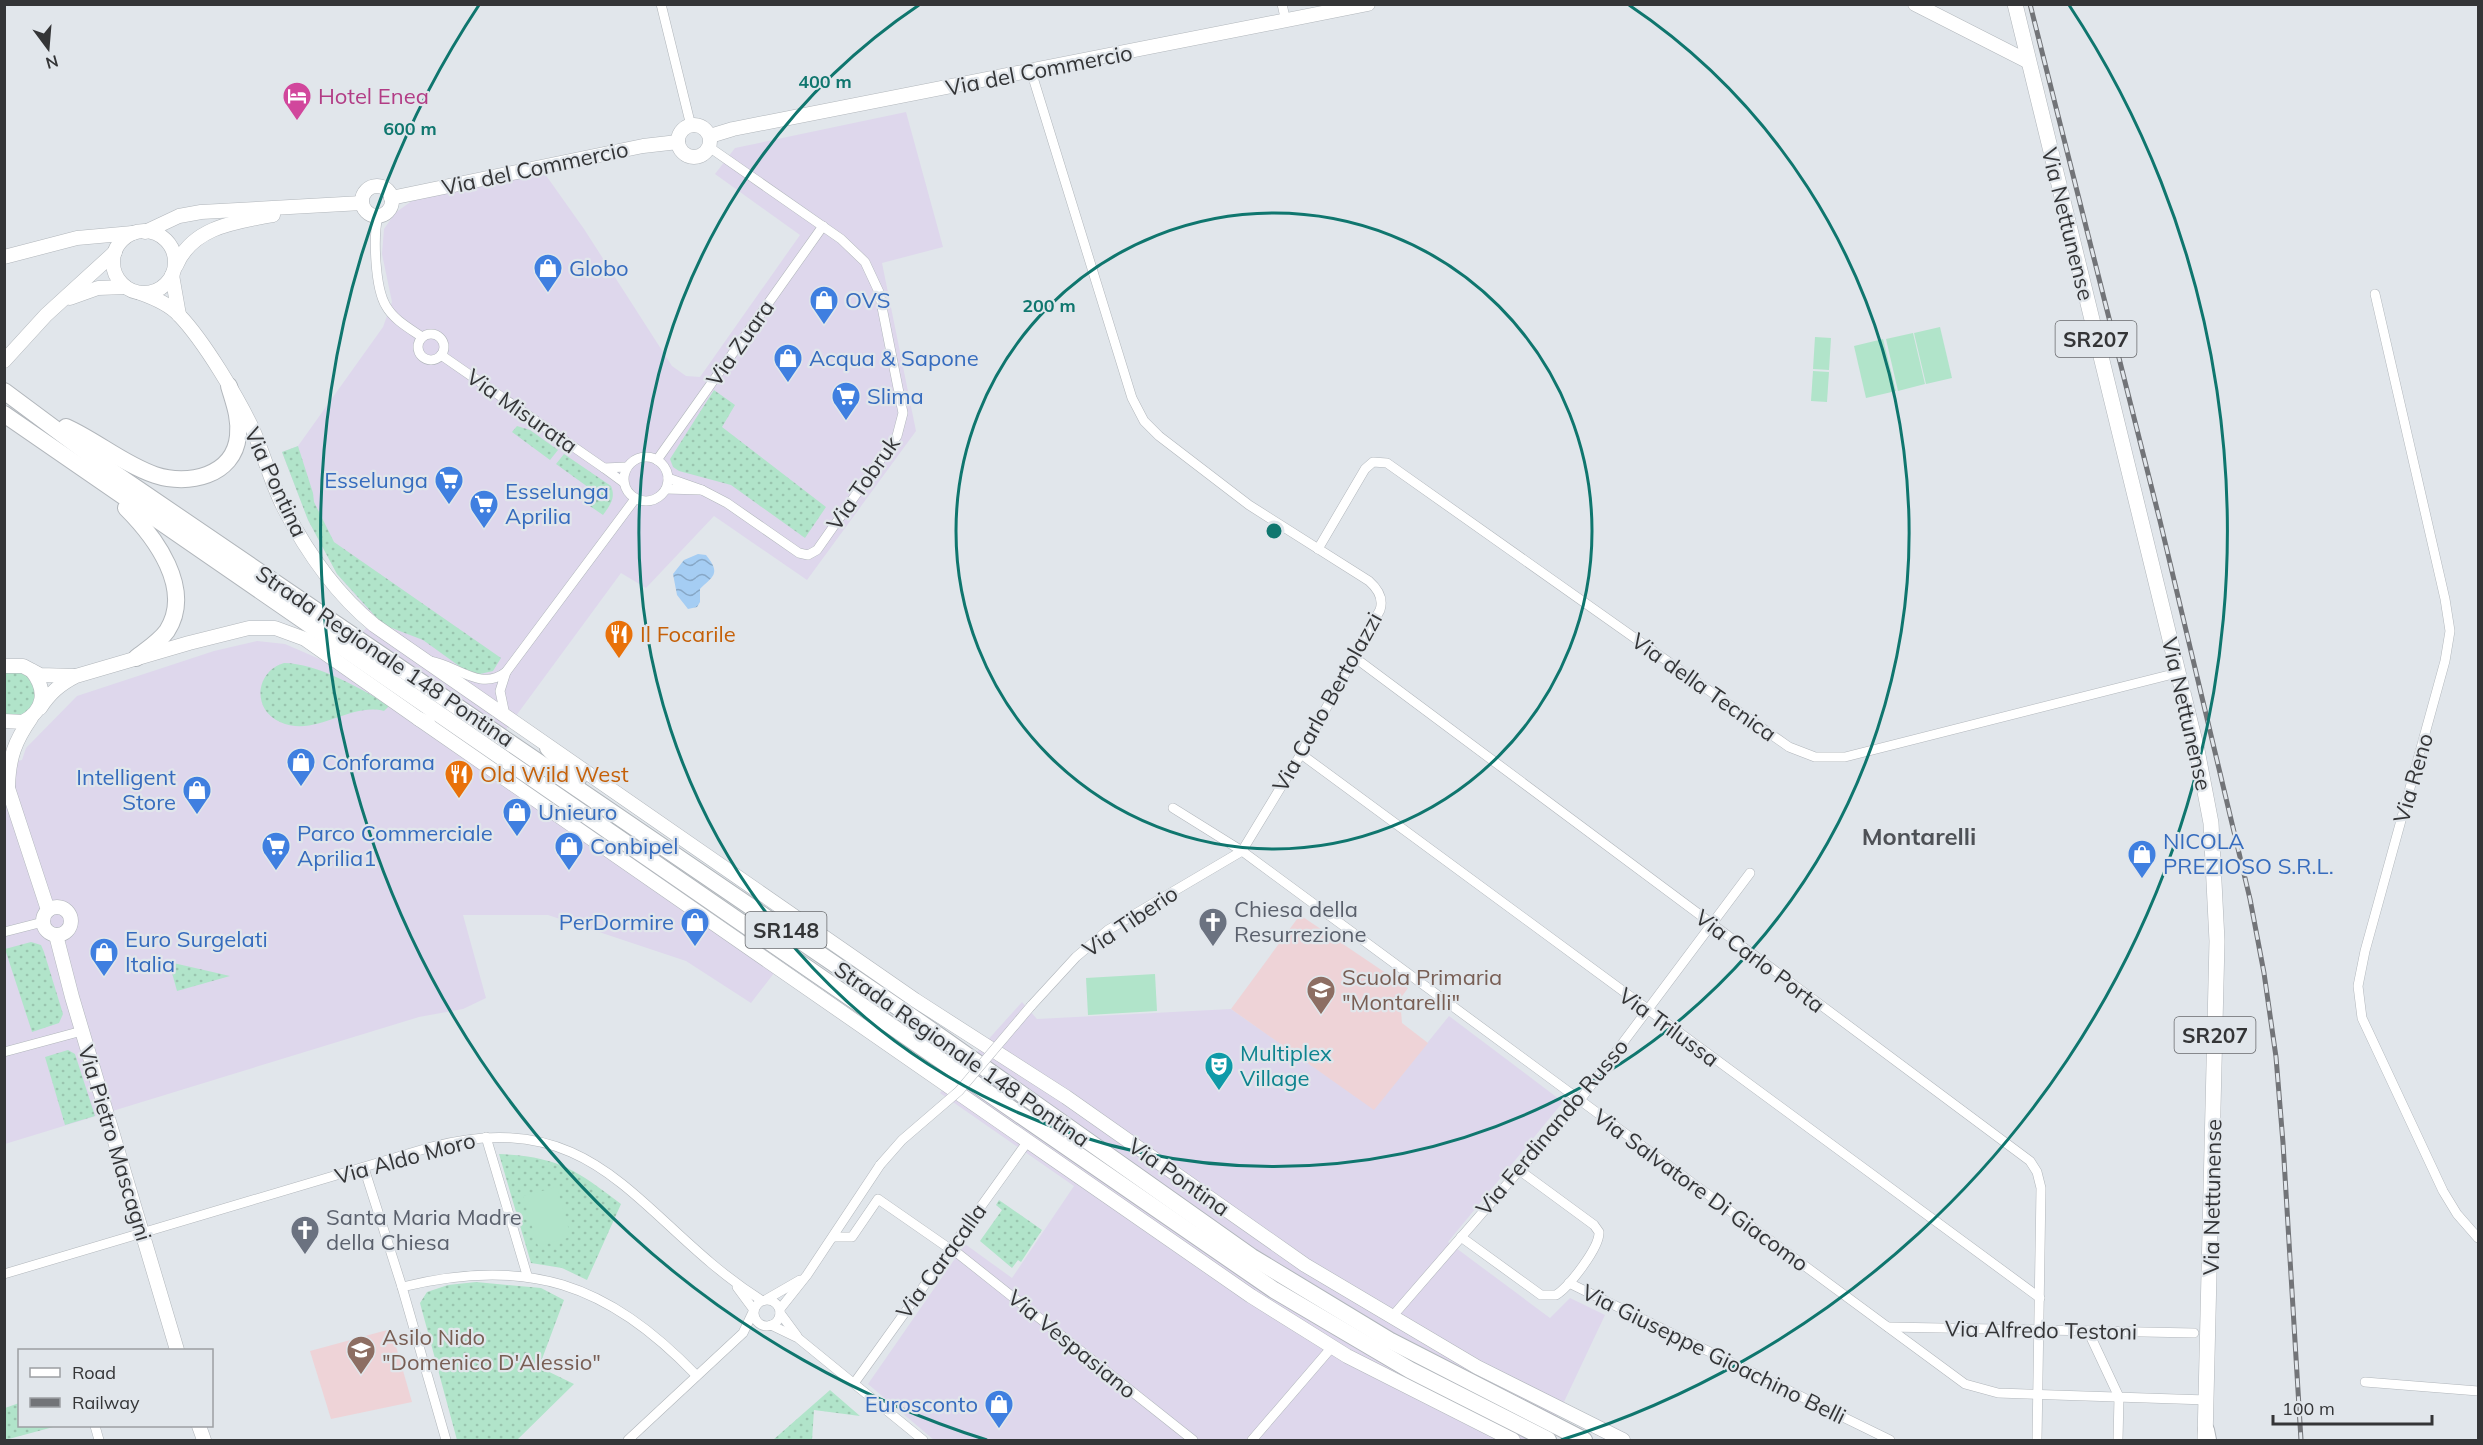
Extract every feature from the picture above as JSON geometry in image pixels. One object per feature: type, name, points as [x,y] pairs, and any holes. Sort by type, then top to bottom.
[{"type":"highway","points":[[39,415],[76,431],[150,473],[166,477],[194,478],[220,467],[235,448],[238,436],[237,413],[229,387]]},
{"type":"highway","name":"Strada Regionale 148 Pontina","points":[[4,391],[113,472],[602,804],[921,1023],[1129,1172],[1309,1293],[1389,1340],[1584,1440]]},
{"type":"highway","name":"Strada Regionale 148 Pontina","points":[[4,414],[1274,1290],[1410,1370],[1548,1440]]},
{"type":"highway","points":[[80,468],[141,523],[157,544],[172,578],[175,597],[167,630],[136,658]]},
{"type":"highway","points":[[438,726],[483,744]]},
{"type":"highway","points":[[548,747],[602,804]]},
{"type":"main road","name":"Via Nettunense","points":[[2015,4],[2208,799],[2216,880],[2217,941],[2206,1438]]},
{"type":"street","points":[[661,4],[691,126]]},
{"type":"street","points":[[1282,4],[1286,22]]},
{"type":"street","name":"Via del Commercio","points":[[710,142],[733,129],[1286,22],[1368,4]]},
{"type":"street","points":[[1915,4],[2029,62]]},
{"type":"street","name":"Via Carlo Bertolazzi","points":[[1031,72],[1132,398],[1140,414],[1155,434],[1249,505],[1369,581],[1381,598],[1380,610],[1301,754],[1242,850]]},
{"type":"street","points":[[691,126],[702,127],[710,142],[703,155],[692,157],[684,153],[678,142],[682,132],[691,126]]},
{"type":"street","name":"Via del Commercio","points":[[392,198],[643,146],[678,142]]},
{"type":"street","name":"Via Tobruk","points":[[668,478],[702,490],[727,503],[799,553],[808,555],[817,550],[899,434],[903,413],[878,288],[868,267],[858,254],[823,226],[710,142]]},
{"type":"street","points":[[375,186],[385,189],[392,198],[390,209],[378,216],[366,212],[362,203],[366,190],[375,186]]},
{"type":"street","points":[[4,362],[46,315],[115,252],[119,244],[140,232],[179,216],[201,212],[362,203]]},
{"type":"street","points":[[46,315],[86,291],[108,286],[125,287],[140,293],[156,291],[174,271],[187,246],[206,232],[261,217],[321,206]]},
{"type":"street","name":"Via Misurata","points":[[378,216],[375,236],[380,288],[384,303],[400,322],[422,337]]},
{"type":"street","name":"Via Zuara","points":[[657,460],[823,226]]},
{"type":"street","points":[[4,257],[77,238],[140,232],[156,234],[166,241],[173,252],[174,271]]},
{"type":"street","points":[[115,252],[115,271],[125,287]]},
{"type":"street","name":"Via Pontina","points":[[174,271],[179,315]]},
{"type":"street","name":"Via Pontina","points":[[140,293],[165,304],[179,315],[229,387],[252,430],[282,503],[320,568],[364,617],[915,1000],[1066,1097],[1305,1265],[1484,1371],[1623,1440]]},
{"type":"street","name":"Via Reno","points":[[2375,294],[2443,589],[2450,631],[2445,661],[2365,951],[2359,982],[2359,1000],[2368,1032],[2443,1191],[2462,1220],[2478,1238]]},
{"type":"street","name":"Via Misurata","points":[[430,334],[438,336],[443,343],[441,355],[430,360],[422,357],[418,344],[422,337],[430,334]]},
{"type":"street","name":"Via Misurata","points":[[441,355],[623,482]]},
{"type":"street","points":[[604,468],[627,467],[644,457],[657,460],[663,465],[668,478],[666,489],[656,499],[642,501],[635,499],[629,495],[623,482],[627,467]]},
{"type":"street","name":"Via della Tecnica","points":[[1318,549],[1365,469],[1373,462],[1387,463],[1789,747],[1815,757],[1845,757],[2177,673]]},
{"type":"street","name":"Via Tobruk","points":[[666,489],[702,490]]},
{"type":"street","points":[[426,660],[445,664],[481,680],[495,679],[506,672],[635,499]]},
{"type":"street","points":[[7,664],[40,675],[76,676],[229,633],[275,628],[304,639],[1251,1296],[1332,1347],[1513,1440]]},
{"type":"street","name":"Via Carlo Porta","points":[[1354,657],[2030,1161],[2040,1185],[2037,1440]]},
{"type":"street","points":[[4,721],[23,722],[36,712],[42,688],[32,671]]},
{"type":"street","points":[[506,672],[500,698],[506,717]]},
{"type":"street","name":"Via Pietro Mascagni","points":[[76,676],[54,690],[16,740],[9,759],[6,782],[177,1349]]},
{"type":"street","points":[[419,719],[438,726]]},
{"type":"street","name":"Via Trilussa","points":[[1301,754],[1647,1011],[2040,1298]]},
{"type":"street","name":"Via Salvatore Di Giacomo","points":[[1173,808],[1242,850],[1971,1387],[1993,1393],[2207,1400]]},
{"type":"street","name":"Via Tiberio","points":[[833,1237],[880,1165],[902,1140],[959,1090],[1076,957],[1108,930],[1242,850]]},
{"type":"street","name":"Via Ferdinando Russo","points":[[1391,1318],[1580,1100],[1750,873]]},
{"type":"street","points":[[4,932],[48,924]]},
{"type":"street","points":[[4,1052],[82,1031]]},
{"type":"street","points":[[486,1137],[527,1275]]},
{"type":"street","name":"Via Aldo Moro","points":[[4,1274],[443,1144],[486,1137],[523,1138],[553,1143],[604,1168],[734,1283],[764,1300],[775,1302],[798,1338]]},
{"type":"street","name":"Via Caracalla","points":[[855,1382],[1028,1141]]},
{"type":"street","points":[[364,1168],[402,1287],[446,1440]]},
{"type":"street","points":[[1461,1237],[1539,1294],[1552,1296],[1569,1283],[1597,1245],[1600,1235],[1594,1225],[1519,1170]]},
{"type":"street","name":"Via Vespasiano","points":[[833,1237],[852,1238],[878,1199],[950,1249],[1192,1440]]},
{"type":"street","points":[[743,1333],[778,1321],[780,1311],[833,1237]]},
{"type":"street","points":[[402,1287],[465,1275],[527,1275],[570,1287],[632,1320],[662,1341],[696,1375]]},
{"type":"street","points":[[628,1440],[743,1333],[754,1311],[764,1300],[807,1275]]},
{"type":"street","name":"Via Aldo Moro","points":[[734,1283],[754,1311],[756,1321],[798,1338],[855,1382],[923,1440]]},
{"type":"street","name":"Via Giuseppe Gioachino Belli","points":[[1569,1283],[1890,1440]]},
{"type":"street","name":"Via Alfredo Testoni","points":[[1888,1327],[2194,1333]]},
{"type":"street","points":[[2088,1331],[2119,1397],[2118,1440]]},
{"type":"street","points":[[1252,1440],[1332,1347]]},
{"type":"street","points":[[2365,1382],[2478,1391]]},
{"type":"shaded area","points":[[906,112],[943,247],[882,263],[916,431],[807,580],[714,516],[646,588],[621,573],[488,754],[781,964],[751,1003],[686,961],[548,915],[463,915],[486,998],[463,1009],[419,1017],[5,1144],[5,764],[22,760],[26,748],[77,696],[214,651],[257,641],[285,644],[338,667],[374,617],[337,574],[308,520],[282,452],[298,446],[383,327],[392,302],[382,254],[384,229],[395,213],[416,198],[545,174],[584,229],[672,366],[686,376],[700,377],[800,235],[715,174],[735,148]]},
{"type":"shaded area","name":"Scuola Primaria \"Montarelli\"","points":[[1300,915],[1408,988],[1400,999],[1402,1023],[1428,1043],[1374,1110],[1231,1009]]},
{"type":"shaded area","points":[[1022,1002],[1037,1019],[1231,1009],[1374,1109],[1449,1016],[1563,1102],[1448,1242],[1550,1318],[1570,1298],[1605,1315],[1546,1440],[934,1440],[868,1384],[965,1244],[1012,1278],[1074,1186],[940,1093]]},
{"type":"shaded area","name":"Asilo Nido \"Domenico D'Alessio\"","points":[[391,1329],[412,1402],[331,1419],[310,1351]]},
{"type":"green space","points":[[1940,327],[1952,378],[1926,384],[1914,333]]},
{"type":"green space","points":[[1913,333],[1925,384],[1898,391],[1886,339]]},
{"type":"green space","points":[[1815,337],[1831,338],[1829,370],[1813,369]]},
{"type":"green space","points":[[1883,339],[1896,391],[1866,398],[1854,346]]},
{"type":"green space","points":[[1813,371],[1829,372],[1827,402],[1811,401]]},
{"type":"green space","points":[[714,390],[735,405],[722,427],[826,507],[805,538],[731,485],[679,471],[673,467],[670,459]]},
{"type":"green space","points":[[517,426],[530,430],[558,450],[550,460],[512,432]]},
{"type":"green space","points":[[298,446],[314,502],[334,542],[501,658],[493,671],[480,674],[466,671],[423,640],[384,625],[337,574],[308,520],[282,452]]},
{"type":"green space","points":[[564,454],[611,486],[613,498],[603,515],[584,502],[592,490],[556,464]]},
{"type":"green space","points":[[284,663],[297,664],[324,672],[353,685],[389,706],[384,711],[358,711],[307,726],[293,726],[280,722],[264,708],[261,691],[267,674]]},
{"type":"green space","points":[[22,670],[37,684],[36,706],[22,718],[5,717],[4,671]]},
{"type":"green space","points":[[31,942],[41,945],[63,1014],[59,1023],[32,1032],[5,949]]},
{"type":"green space","points":[[169,962],[230,976],[177,991]]},
{"type":"green space","points":[[1155,974],[1157,1011],[1088,1015],[1086,978]]},
{"type":"green space","points":[[68,1050],[75,1054],[95,1116],[65,1125],[45,1057]]},
{"type":"green space","points":[[499,1154],[536,1158],[565,1167],[591,1182],[621,1204],[587,1280],[562,1268],[531,1263]]},
{"type":"green space","points":[[557,1187],[571,1237],[538,1246],[523,1196]]},
{"type":"green space","points":[[999,1200],[1042,1230],[1021,1262],[1018,1260],[1012,1268],[980,1241],[1002,1210],[996,1205]]},
{"type":"green space","points":[[476,1282],[541,1288],[564,1300],[539,1367],[574,1384],[517,1440],[457,1440],[420,1303],[427,1292],[448,1285]]},
{"type":"green space","points":[[830,1390],[860,1416],[814,1410],[812,1440],[773,1440]]},
{"type":"green space","points":[[18,1403],[18,1427],[53,1427],[5,1440],[5,1408]]},
{"type":"water","points":[[698,554],[706,555],[711,561],[714,575],[700,589],[700,602],[697,607],[688,609],[677,595],[673,574],[684,560]]},
{"type":"railway","points":[[2030,4],[2160,521],[2250,899],[2264,973],[2276,1057],[2283,1143],[2301,1440]]},
{"type":"place","name":"Hotel Enea","points":[[297,122]]},
{"type":"place","name":"Globo","points":[[548,294]]},
{"type":"place","name":"OVS","points":[[824,326]]},
{"type":"place","name":"Acqua & Sapone","points":[[788,384]]},
{"type":"place","name":"Slima","points":[[846,422]]},
{"type":"place","name":"Esselunga","points":[[449,506]]},
{"type":"place","name":"Esselunga Aprilia","points":[[484,530]]},
{"type":"place","name":"Il Focarile","points":[[619,660]]},
{"type":"place","name":"Conforama","points":[[301,788]]},
{"type":"place","name":"Old Wild West","points":[[459,800]]},
{"type":"place","name":"Intelligent Store","points":[[197,816]]},
{"type":"place","name":"Unieuro","points":[[517,838]]},
{"type":"place","name":"Parco Commerciale Aprilia1","points":[[276,872]]},
{"type":"place","name":"Conbipel","points":[[569,872]]},
{"type":"place","name":"NICOLA PREZIOSO S.R.L.","points":[[2142,880]]},
{"type":"place","name":"PerDormire","points":[[695,948]]},
{"type":"place","name":"Chiesa della Resurrezione","points":[[1213,948]]},
{"type":"place","name":"Euro Surgelati Italia","points":[[104,978]]},
{"type":"place","name":"Scuola Primaria \"Montarelli\"","points":[[1321,1016]]},
{"type":"place","name":"Multiplex Village","points":[[1219,1092]]},
{"type":"place","name":"Santa Maria Madre della Chiesa","points":[[305,1256]]},
{"type":"place","name":"Asilo Nido \"Domenico D'Alessio\"","points":[[361,1376]]},
{"type":"place","name":"Eurosconto","points":[[999,1430]]},
{"type":"district","name":"Montarelli","points":[[1919,836]]}]
